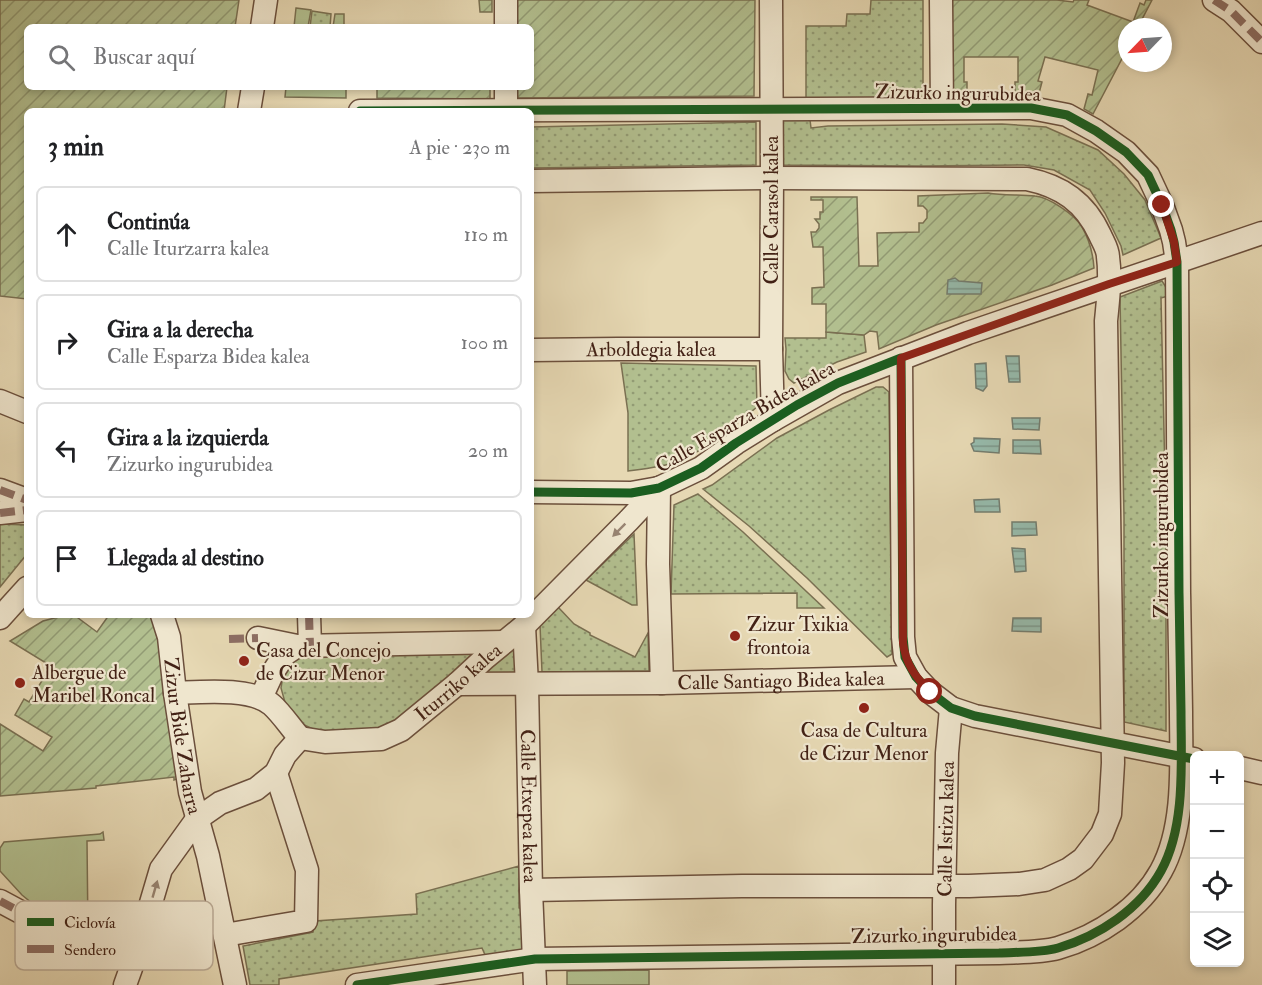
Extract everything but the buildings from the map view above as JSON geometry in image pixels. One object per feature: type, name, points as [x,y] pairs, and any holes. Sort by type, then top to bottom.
[{"type":"street","points":[[262,24],[266,0]]},
{"type":"street","points":[[506,0],[506,24]]},
{"type":"street","name":"Calle Carasol kalea","points":[[771,0],[773,420]]},
{"type":"street","points":[[942,0],[942,108]]},
{"type":"street","points":[[1214,0],[1231,11],[1262,42]]},
{"type":"street","points":[[250,108],[252,90]]},
{"type":"street","name":"Zizurko ingurubidea","points":[[357,985],[535,959],[999,954],[1057,948],[1088,936],[1113,922],[1124,914],[1154,880],[1168,856],[1177,825],[1188,758],[1178,485],[1177,262],[1171,230],[1162,205],[1148,175],[1126,152],[1096,131],[1067,115],[1031,108],[771,110],[506,98],[394,108]]},
{"type":"street","points":[[531,890],[742,886],[969,886],[1019,884],[1045,880],[1069,869],[1083,859],[1102,834],[1110,814],[1113,783],[1106,321],[1109,284],[1108,254],[1096,226],[1081,206],[1063,191],[1046,183],[1027,179],[772,178],[534,181]]},
{"type":"street","name":"Calle Esparza Bidea kalea","points":[[534,492],[631,493],[659,488],[701,468],[773,420],[838,383],[901,358],[1109,284],[1262,233]]},
{"type":"street","name":"Arboldegia kalea","points":[[534,350],[771,349]]},
{"type":"street","points":[[901,358],[903,637],[905,657],[915,677],[951,708],[975,716],[1188,758]]},
{"type":"street","points":[[0,401],[24,411]]},
{"type":"street","points":[[659,488],[658,564],[662,683]]},
{"type":"street","name":"Iturriko kalea","points":[[534,616],[659,488]]},
{"type":"street","points":[[0,490],[24,499]]},
{"type":"street","points":[[0,513],[24,510]]},
{"type":"street","points":[[0,618],[24,591]]},
{"type":"street","name":"Zizur Bide Zaharra","points":[[152,901],[161,869],[198,819],[190,792],[169,637],[163,618]]},
{"type":"street","points":[[303,646],[308,618]]},
{"type":"street","name":"Iturriko kalea","points":[[300,738],[325,742],[381,739],[401,730],[458,684],[532,618]]},
{"type":"street","name":"Calle Etxepea kalea","points":[[524,626],[535,985]]},
{"type":"street","points":[[258,638],[303,646],[504,642]]},
{"type":"street","points":[[261,698],[273,672],[285,654],[303,646]]},
{"type":"street","name":"Calle Santiago Bidea kalea","points":[[458,684],[662,683],[915,677]]},
{"type":"street","points":[[175,693],[221,691],[261,698],[272,705],[300,738],[285,755],[276,773],[256,789],[220,803],[198,819],[236,985]]},
{"type":"street","name":"Calle Istizu kalea","points":[[944,985],[947,753],[951,708]]},
{"type":"street","points":[[1244,769],[1262,773]]},
{"type":"street","points":[[225,935],[306,921],[307,870],[276,773]]},
{"type":"street","points":[[0,901],[15,909]]},
{"type":"street","name":"Zizur Bide Zaharra","points":[[124,985],[129,970]]},
{"type":"green space","points":[[0,0],[239,0],[235,24],[24,24],[24,90],[227,90],[224,108],[24,108],[24,299],[0,296]]},
{"type":"green space","points":[[479,0],[492,0],[492,12],[480,12]]},
{"type":"green space","points":[[517,0],[755,0],[754,96],[516,98],[516,90],[534,90],[534,24],[516,24]]},
{"type":"green space","points":[[871,0],[923,0],[923,99],[806,99],[806,26],[846,26],[847,14],[870,14]]},
{"type":"green space","points":[[952,0],[1073,2],[1074,0],[1089,0],[1087,5],[1122,18],[1118,18],[1118,66],[1093,114],[1084,109],[1088,94],[1092,95],[1098,70],[1045,57],[1038,81],[1042,82],[1038,97],[1026,95],[1015,97],[1015,82],[1018,82],[1018,57],[964,57],[964,82],[967,82],[967,97],[953,96]]},
{"type":"green space","points":[[1146,0],[1152,0],[1143,18],[1134,18],[1140,3],[1144,5]]},
{"type":"green space","points":[[296,8],[311,10],[309,24],[294,24]]},
{"type":"green space","points":[[312,11],[331,14],[330,24],[310,24]]},
{"type":"green space","points":[[335,14],[344,14],[344,24],[333,24]]},
{"type":"green space","points":[[286,90],[346,90],[346,98],[285,97]]},
{"type":"green space","points":[[377,90],[490,90],[490,99],[377,98]]},
{"type":"green space","points":[[779,119],[810,120],[811,128],[1002,124],[1046,127],[1098,150],[1124,174],[1145,200],[1161,238],[1123,255],[1105,213],[1090,190],[1054,170],[1024,165],[782,165]]},
{"type":"green space","points":[[756,122],[756,165],[534,168],[534,127]]},
{"type":"green space","points":[[988,193],[1041,197],[1061,207],[1074,217],[1087,236],[1094,268],[936,325],[879,349],[877,332],[870,331],[864,335],[826,332],[826,304],[812,304],[812,288],[824,287],[823,247],[813,247],[811,232],[816,232],[819,228],[815,219],[820,219],[820,212],[823,212],[823,200],[811,200],[811,197],[857,197],[859,266],[878,266],[877,233],[919,232],[919,223],[923,223],[927,218],[927,210],[923,206],[918,206],[918,196]]},
{"type":"green space","points":[[1162,281],[1171,295],[1161,298],[1166,521],[1166,731],[1124,722],[1124,518],[1120,297]]},
{"type":"green space","points":[[826,332],[864,335],[866,352],[837,362],[794,383],[785,371],[785,338],[826,338]]},
{"type":"green space","points":[[621,363],[756,366],[757,407],[720,437],[679,461],[628,471],[628,413]]},
{"type":"green space","points":[[876,387],[883,387],[889,392],[892,654],[887,657],[807,578],[703,489],[712,485],[777,438]]},
{"type":"green space","points":[[698,494],[743,532],[824,608],[797,608],[797,593],[671,594],[674,505]]},
{"type":"green space","points":[[0,524],[24,525],[24,558],[0,587]]},
{"type":"green space","points":[[634,534],[637,605],[632,605],[586,580]]},
{"type":"green space","points":[[558,607],[574,624],[590,635],[635,657],[648,633],[649,671],[542,672],[540,625]]},
{"type":"green space","points":[[54,618],[78,618],[97,632],[107,618],[152,618],[164,662],[183,777],[174,780],[174,777],[96,786],[96,788],[0,796],[0,724],[43,751],[52,737],[15,715],[24,699],[29,702],[51,666],[10,641],[43,621]]},
{"type":"green space","points":[[514,643],[518,677],[479,679]]},
{"type":"green space","points":[[456,648],[478,654],[410,714],[383,730],[324,734],[302,724],[286,706],[281,688],[283,676],[291,663],[302,654]]},
{"type":"green space","points":[[103,832],[104,840],[87,841],[88,901],[29,901],[0,871],[0,848],[4,842]]},
{"type":"green space","points":[[519,866],[519,908],[524,909],[527,946],[514,955],[486,957],[482,948],[279,979],[279,985],[250,985],[243,946],[313,932],[315,921],[417,914],[416,894]]},
{"type":"green space","points":[[649,970],[649,985],[567,985],[567,971]]},
{"type":"shaded area","points":[[955,278],[959,281],[982,283],[981,294],[947,294],[948,280]]},
{"type":"shaded area","points":[[1006,356],[1019,356],[1020,382],[1009,382]]},
{"type":"shaded area","points":[[986,363],[987,386],[983,391],[976,388],[975,364]]},
{"type":"shaded area","points":[[1012,418],[1040,418],[1039,430],[1013,429]]},
{"type":"shaded area","points":[[974,438],[1000,439],[999,453],[974,451],[971,444]]},
{"type":"shaded area","points":[[1013,440],[1040,440],[1041,454],[1013,453]]},
{"type":"shaded area","points":[[999,499],[1000,512],[975,512],[974,500]]},
{"type":"shaded area","points":[[1012,522],[1036,522],[1037,535],[1012,536]]},
{"type":"shaded area","points":[[1012,548],[1025,549],[1026,571],[1015,572]]},
{"type":"shaded area","points":[[1013,618],[1041,618],[1041,632],[1012,631]]},
{"type":"marked path","points":[[1214,0],[1231,11],[1262,42]]},
{"type":"marked path","points":[[0,490],[24,499]]},
{"type":"marked path","points":[[0,513],[24,510]]},
{"type":"marked path","points":[[309,618],[310,646]]},
{"type":"marked path","points":[[229,639],[258,638]]},
{"type":"marked path","points":[[0,901],[15,909]]},
{"type":"cycle path","points":[[357,985],[535,959],[999,953],[1051,950],[1088,936],[1130,909],[1152,885],[1161,871],[1175,834],[1180,793],[1181,751],[1177,262],[1171,230],[1148,175],[1126,152],[1096,131],[1067,115],[1031,108],[534,110]]},
{"type":"cycle path","points":[[534,492],[631,493],[659,488],[701,468],[797,405],[838,383],[901,358],[903,637],[905,657],[916,677],[930,692],[951,708],[975,716],[1190,758]]},
{"type":"place","name":"Zizur Txikia frontoia","points":[[735,636]]},
{"type":"place","name":"Casa del Concejo de Cizur Menor","points":[[244,661]]},
{"type":"place","name":"Albergue de Maribel Roncal","points":[[20,683]]},
{"type":"place","name":"Casa de Cultura de Cizur Menor","points":[[864,708]]},
{"type":"route","points":[[930,692],[915,677],[905,657],[903,643],[901,358],[1177,262],[1171,230],[1162,205]]}]
